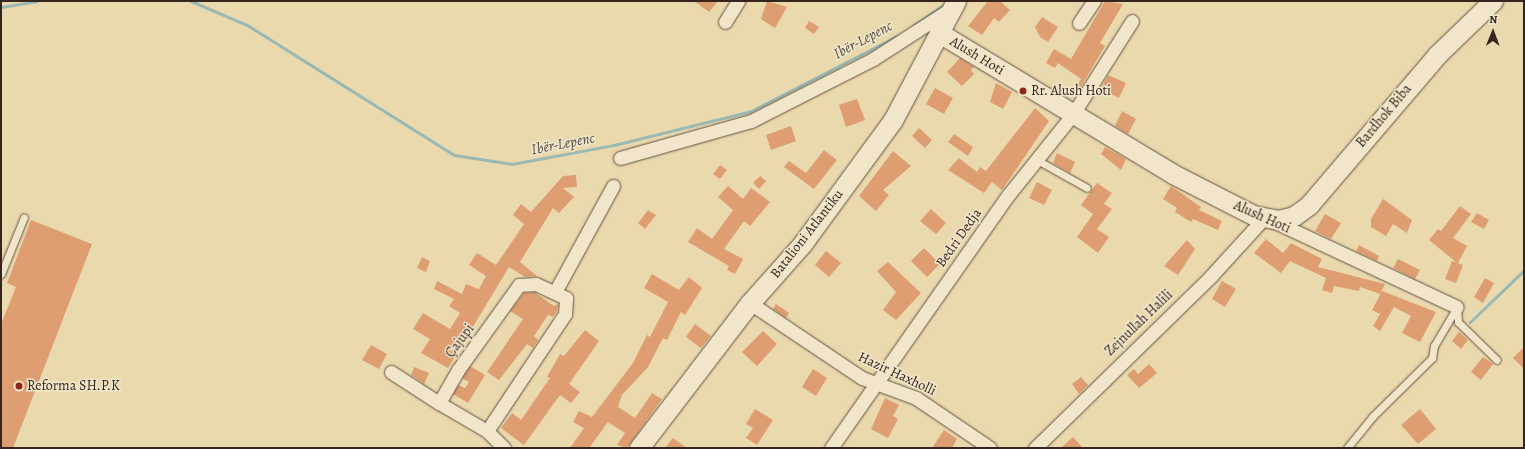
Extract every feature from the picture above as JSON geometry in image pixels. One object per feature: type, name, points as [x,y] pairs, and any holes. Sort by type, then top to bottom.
[{"type":"street","points":[[725,22],[738,1]]},
{"type":"street","points":[[1079,23],[1094,1]]},
{"type":"street","name":"Bardhok Biba","points":[[1266,219],[1294,216],[1309,205],[1431,61],[1493,1]]},
{"type":"street","name":"Batalioni Atlantiku","points":[[639,448],[750,303],[803,243],[893,120],[957,3]]},
{"type":"street","name":"Batalioni Atlantiku","points":[[620,158],[751,122],[873,59],[957,3]]},
{"type":"street","points":[[1073,114],[1132,21]]},
{"type":"street","name":"Alush Hoti","points":[[941,34],[1173,174],[1456,307]]},
{"type":"street","name":"Bedri Dedja","points":[[831,448],[874,383],[1037,160],[1073,114]]},
{"type":"street","points":[[555,292],[613,186]]},
{"type":"street","name":"Zejnullah Halili","points":[[1035,448],[1211,276],[1266,219]]},
{"type":"street","points":[[487,431],[508,396],[559,326],[566,298],[565,273]]},
{"type":"street","name":"Çajupi","points":[[439,403],[458,370],[519,285],[530,282],[566,298]]},
{"type":"street","name":"Hazir Haxholli","points":[[750,303],[772,321],[874,383],[921,401],[990,448]]},
{"type":"street","points":[[391,372],[439,403],[487,431],[504,448]]},
{"type":"lane","points":[[1037,160],[1087,188]]},
{"type":"lane","points":[[1,274],[24,217]]},
{"type":"lane","points":[[1456,307],[1458,322],[1497,360]]},
{"type":"lane","points":[[1347,448],[1373,416],[1432,358],[1434,346],[1456,307]]},
{"type":"building","points":[[694,1],[718,1],[709,12]]},
{"type":"building","points":[[767,1],[787,7],[775,28],[761,19]]},
{"type":"building","points":[[988,1],[1000,1],[1010,10],[999,22],[994,18],[982,35],[968,26]]},
{"type":"building","points":[[1105,1],[1123,4],[1100,43],[1105,46],[1076,95],[1072,92],[1081,79],[1058,63],[1055,68],[1046,63],[1054,49],[1071,59]]},
{"type":"building","points":[[1042,17],[1058,27],[1048,42],[1040,37],[1035,27]]},
{"type":"building","points":[[809,21],[819,27],[814,34],[805,28]]},
{"type":"building","points":[[960,58],[974,67],[971,70],[974,74],[962,86],[947,72]]},
{"type":"building","points":[[1108,75],[1126,83],[1119,98],[1101,89]]},
{"type":"building","points":[[996,83],[1012,92],[1003,109],[990,102]]},
{"type":"building","points":[[935,88],[953,98],[944,114],[926,104]]},
{"type":"building","points":[[857,99],[865,120],[846,127],[839,105]]},
{"type":"building","points":[[1035,108],[1049,121],[1002,190],[992,182],[984,193],[948,170],[959,158],[977,172],[980,167],[986,171]]},
{"type":"building","points":[[1122,111],[1136,119],[1128,134],[1115,126]]},
{"type":"building","points":[[791,126],[796,141],[771,150],[766,135]]},
{"type":"building","points":[[919,128],[932,140],[925,148],[912,136]]},
{"type":"building","points":[[954,134],[973,147],[968,156],[948,142]]},
{"type":"building","points":[[1105,147],[1126,159],[1121,170],[1101,154]]},
{"type":"building","points":[[824,150],[837,160],[814,189],[784,167],[789,161],[806,173]]},
{"type":"building","points":[[893,151],[911,166],[883,190],[889,195],[876,211],[859,196]]},
{"type":"building","points":[[1057,153],[1075,162],[1070,173],[1053,163]]},
{"type":"building","points":[[720,165],[727,170],[720,179],[713,174]]},
{"type":"building","points":[[576,175],[577,187],[563,188],[574,197],[559,213],[553,208],[520,262],[537,276],[525,277],[509,267],[448,368],[421,353],[430,339],[413,329],[423,313],[450,329],[460,313],[449,306],[454,299],[434,289],[437,281],[462,294],[466,284],[479,289],[486,276],[469,265],[477,253],[496,265],[524,224],[513,215],[521,204],[531,212],[563,176]]},
{"type":"building","points":[[760,176],[766,181],[759,189],[753,183]]},
{"type":"building","points":[[1037,182],[1052,190],[1044,205],[1029,198]]},
{"type":"building","points":[[1097,183],[1112,193],[1104,204],[1112,209],[1097,229],[1109,237],[1098,253],[1077,237],[1093,214],[1081,205]]},
{"type":"building","points":[[728,186],[743,199],[751,188],[770,202],[750,226],[744,221],[724,249],[743,259],[735,274],[727,270],[729,266],[688,242],[697,228],[712,239],[733,210],[718,197]]},
{"type":"building","points":[[1171,186],[1201,207],[1199,210],[1222,221],[1218,230],[1193,219],[1191,222],[1175,212],[1177,208],[1163,199]]},
{"type":"building","points":[[1383,199],[1412,220],[1407,233],[1393,224],[1386,236],[1371,227],[1371,219]]},
{"type":"building","points":[[1460,206],[1471,214],[1453,238],[1467,246],[1458,263],[1463,265],[1456,283],[1445,279],[1452,261],[1456,262],[1429,240],[1438,229],[1441,231]]},
{"type":"building","points":[[931,209],[946,223],[936,234],[920,221]]},
{"type":"building","points":[[648,210],[656,215],[645,229],[638,223]]},
{"type":"building","points":[[1477,213],[1489,220],[1484,229],[1471,222]]},
{"type":"building","points":[[1325,214],[1341,223],[1331,239],[1315,231]]},
{"type":"building","name":"Reforma SH.P.K","points":[[31,220],[92,244],[13,448],[1,448],[1,324],[16,287],[7,283]]},
{"type":"building","points":[[1266,239],[1283,253],[1291,243],[1322,259],[1318,267],[1385,284],[1380,294],[1360,287],[1359,291],[1334,286],[1332,293],[1322,290],[1326,278],[1290,261],[1281,273],[1254,253]]},
{"type":"building","points":[[1187,240],[1195,249],[1178,275],[1164,266]]},
{"type":"building","points":[[1359,245],[1379,256],[1377,261],[1356,251]]},
{"type":"building","points":[[924,248],[940,264],[927,277],[911,261]]},
{"type":"building","points":[[826,251],[841,263],[829,277],[815,265]]},
{"type":"building","points":[[422,257],[430,261],[426,272],[417,268]]},
{"type":"building","points":[[1398,259],[1420,270],[1415,279],[1393,268]]},
{"type":"building","points":[[888,262],[921,293],[896,320],[883,310],[896,292],[877,271]]},
{"type":"building","points":[[652,274],[679,290],[689,277],[702,288],[685,315],[681,312],[667,340],[663,338],[648,367],[622,395],[618,407],[635,418],[652,393],[662,399],[627,448],[617,445],[625,433],[608,422],[589,448],[570,448],[584,428],[573,422],[579,411],[592,417],[633,363],[647,335],[650,337],[668,302],[644,288]]},
{"type":"building","points":[[1485,278],[1494,283],[1483,303],[1474,297]]},
{"type":"building","points":[[1222,281],[1236,289],[1225,307],[1212,299]]},
{"type":"building","points":[[1382,291],[1436,312],[1420,342],[1402,333],[1411,316],[1394,307],[1380,331],[1373,326],[1380,314],[1372,310]]},
{"type":"building","points":[[534,292],[554,306],[558,304],[557,311],[553,317],[548,315],[534,336],[538,340],[533,348],[527,344],[499,380],[487,372],[523,319],[510,311],[524,293]]},
{"type":"building","points":[[776,304],[789,313],[786,318],[773,309]]},
{"type":"building","points":[[695,324],[711,336],[701,348],[686,337]]},
{"type":"building","points":[[585,330],[599,341],[569,384],[580,392],[571,403],[560,395],[524,445],[501,428],[512,413],[521,420],[550,378],[547,377],[560,354],[564,356]]},
{"type":"building","points":[[763,331],[777,344],[757,366],[742,352]]},
{"type":"building","points":[[1459,332],[1468,340],[1461,349],[1452,341]]},
{"type":"building","points":[[371,345],[387,354],[379,369],[362,360]]},
{"type":"building","points":[[1524,347],[1524,369],[1513,358]]},
{"type":"building","points":[[1483,357],[1493,364],[1481,380],[1471,372]]},
{"type":"building","points":[[1149,364],[1157,373],[1139,388],[1127,375],[1134,369],[1138,374]]},
{"type":"building","points":[[470,366],[485,375],[468,403],[453,394],[458,385],[465,388],[469,382],[462,378]]},
{"type":"building","points":[[414,367],[429,373],[424,384],[411,375]]},
{"type":"building","points":[[813,369],[827,378],[816,396],[802,387]]},
{"type":"building","points":[[1081,377],[1088,385],[1079,394],[1072,384]]},
{"type":"building","points":[[885,398],[899,405],[893,416],[898,419],[888,438],[871,429]]},
{"type":"building","points":[[755,409],[773,420],[757,445],[746,438],[753,428],[746,424]]},
{"type":"building","points":[[1420,409],[1436,429],[1418,444],[1401,425]]},
{"type":"building","points":[[944,430],[957,439],[952,448],[932,448]]},
{"type":"building","points":[[1073,437],[1083,448],[1061,448]]},
{"type":"building","points":[[673,438],[687,448],[665,448]]},
{"type":"waterway","name":"Ibër-Lepenc","points":[[1,7],[37,1]]},
{"type":"waterway","name":"Ibër-Lepenc","points":[[191,1],[247,25],[454,155],[512,164],[614,145],[751,111],[897,36]]},
{"type":"waterway","name":"Ibër-Lepenc","points":[[914,25],[945,4]]},
{"type":"waterway","points":[[1470,322],[1524,270]]},
{"type":"place","name":"Rr. Alush Hoti","points":[[1023,91]]},
{"type":"place","name":"Reforma SH.P.K","points":[[19,386]]}]
